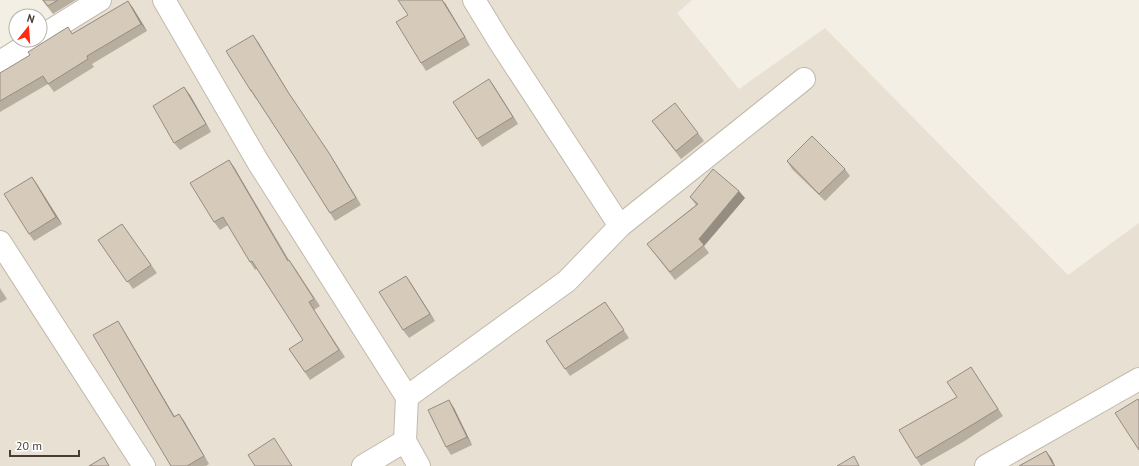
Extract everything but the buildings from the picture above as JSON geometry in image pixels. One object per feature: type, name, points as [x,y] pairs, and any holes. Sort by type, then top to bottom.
[{"type":"street","points":[[48,32],[100,0]]},
{"type":"street","points":[[164,0],[258,162],[407,397],[405,441],[419,466]]},
{"type":"street","points":[[474,0],[499,41],[620,226]]},
{"type":"street","points":[[0,62],[22,48]]},
{"type":"street","points":[[407,397],[567,281],[620,226],[804,79]]},
{"type":"street","points":[[0,242],[144,466]]},
{"type":"street","points":[[986,466],[1139,379]]},
{"type":"street","points":[[363,466],[405,441]]},
{"type":"shaded area","points":[[85,0],[692,0],[677,13],[739,89],[825,28],[1068,275],[1139,223],[1139,466],[0,466],[0,54],[9,48],[48,48],[48,24]]}]
